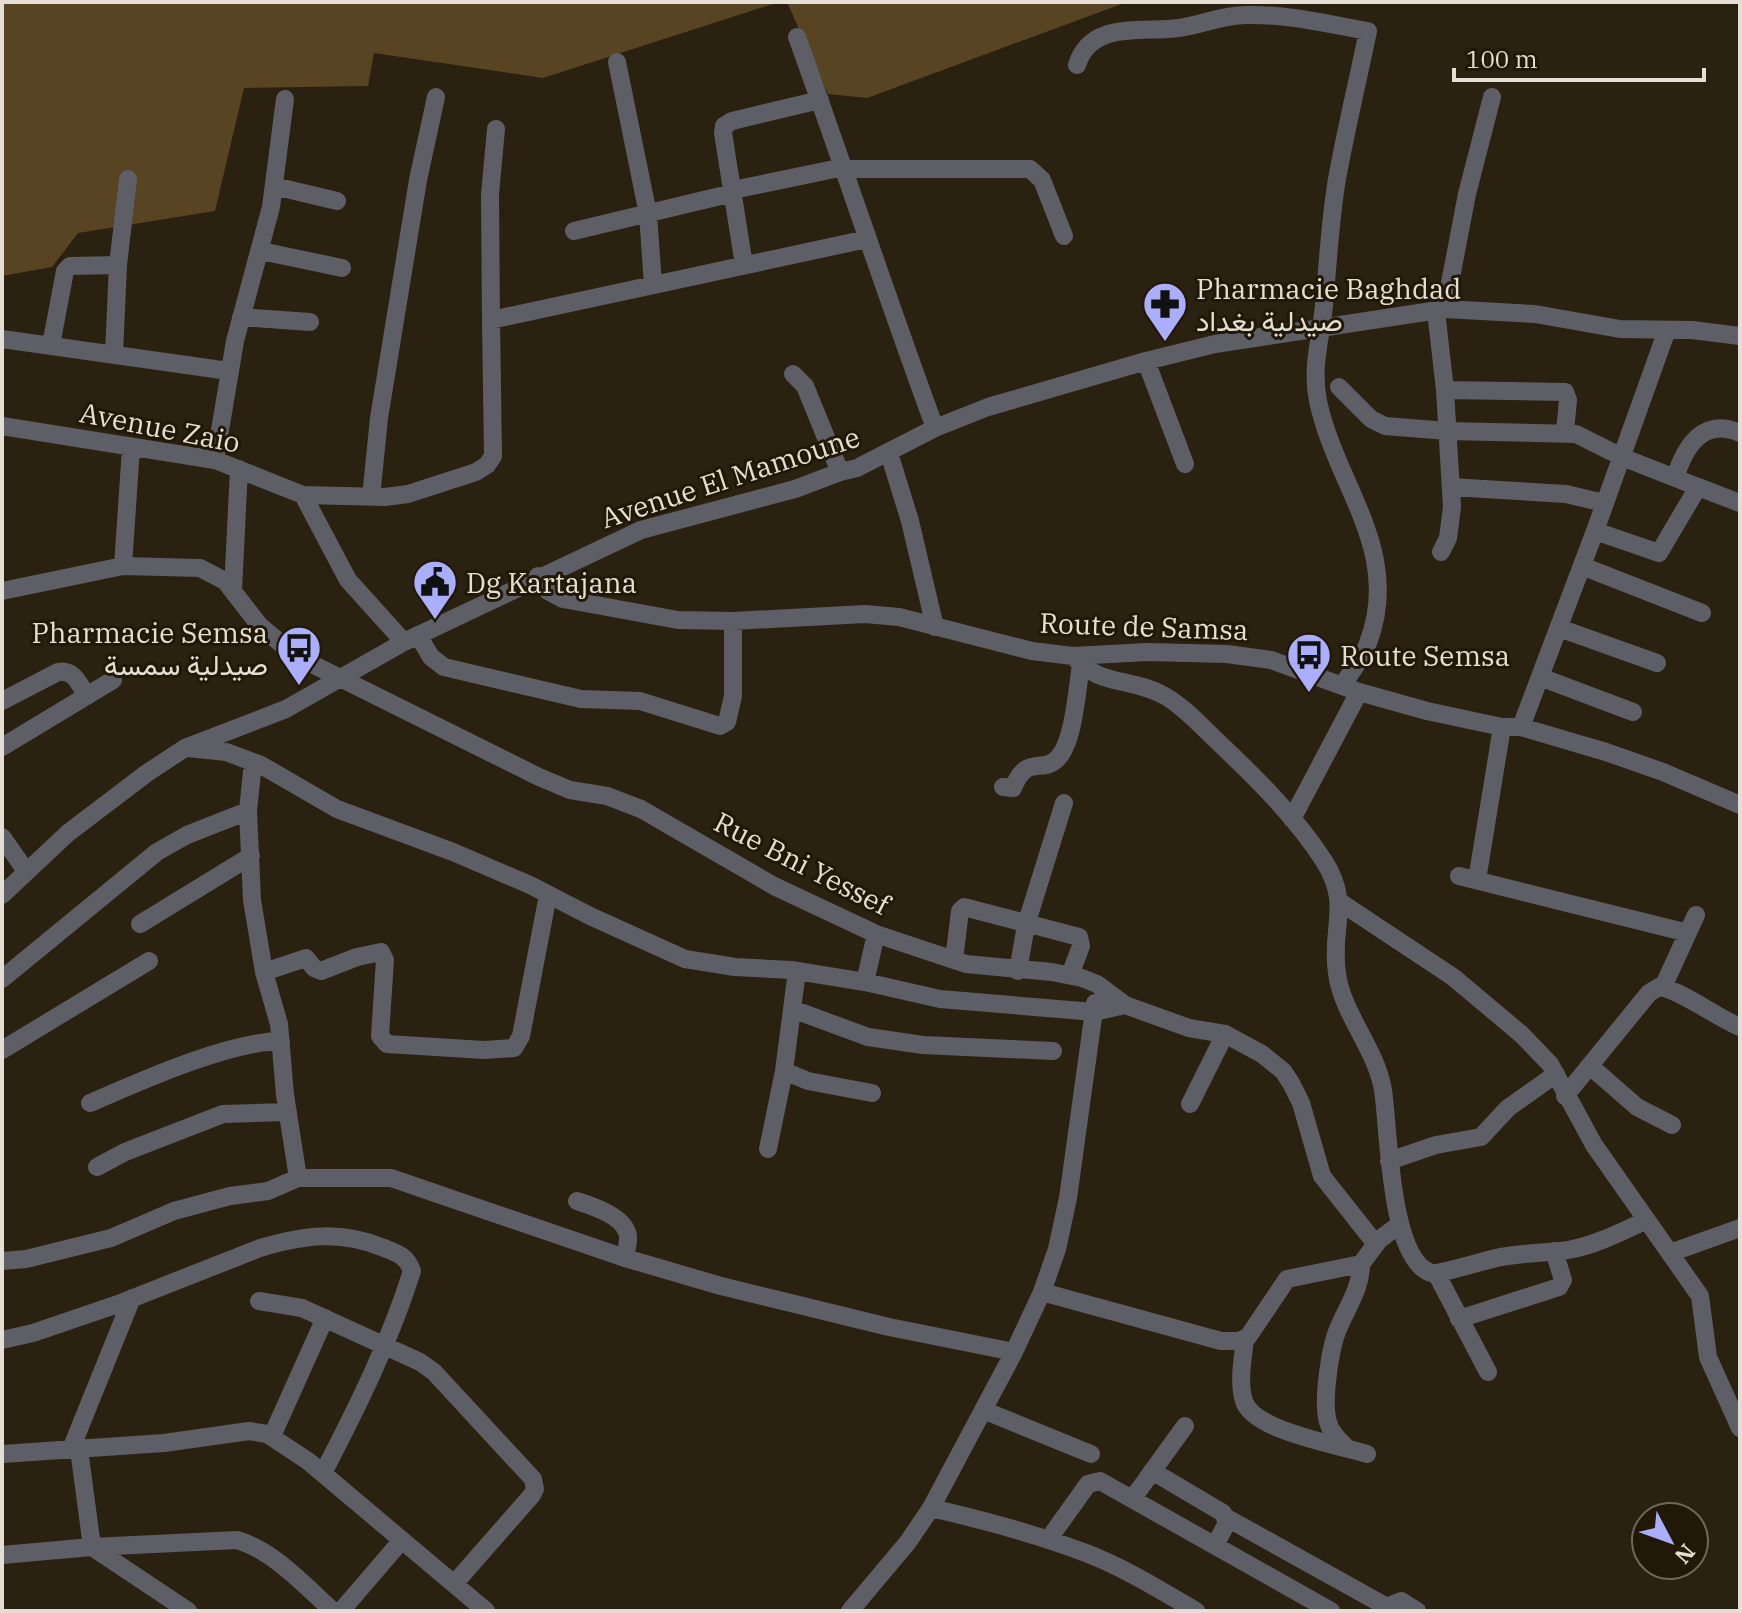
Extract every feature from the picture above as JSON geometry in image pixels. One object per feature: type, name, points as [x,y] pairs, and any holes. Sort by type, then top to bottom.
[{"type":"street","points":[[1077,65],[1085,48],[1104,34],[1180,28],[1244,15],[1289,17],[1368,31],[1337,181],[1322,327],[1314,362],[1319,404],[1339,463],[1363,514],[1377,561],[1377,605],[1368,644],[1351,688],[1292,819]]},
{"type":"street","points":[[797,37],[935,428]]},
{"type":"street","points":[[617,62],[648,214],[653,285]]},
{"type":"street","points":[[371,497],[379,418],[418,180],[436,97]]},
{"type":"street","points":[[1441,552],[1452,521],[1441,310],[1492,97]]},
{"type":"street","points":[[215,460],[229,371],[261,251],[274,186],[285,99]]},
{"type":"street","points":[[744,265],[724,126],[732,121],[820,100]]},
{"type":"street","points":[[496,129],[490,194],[494,451],[490,461],[466,476],[408,494],[371,497],[303,495],[348,580],[444,667],[581,699],[640,701],[720,726],[727,722],[732,707],[733,621]]},
{"type":"street","points":[[574,231],[844,168],[1030,169],[1042,180],[1064,236]]},
{"type":"street","points":[[114,353],[118,265],[128,179]]},
{"type":"street","points":[[274,186],[337,201]]},
{"type":"street","points":[[491,320],[867,239]]},
{"type":"street","points":[[261,251],[342,268]]},
{"type":"street","points":[[51,345],[65,271],[70,266],[118,265]]},
{"type":"street","name":"Avenue El Mamoune","points":[[2,895],[68,833],[185,748],[286,709],[411,639],[538,576],[641,530],[795,489],[857,468],[935,428],[988,407],[1215,344],[1441,310],[1507,312],[1620,329],[1740,336]]},
{"type":"street","points":[[241,317],[310,322]]},
{"type":"street","points":[[1667,330],[1540,677],[1511,727],[1468,878],[1688,933]]},
{"type":"street","points":[[2,339],[229,371]]},
{"type":"street","points":[[1146,361],[1185,464]]},
{"type":"street","points":[[793,374],[805,386],[840,472]]},
{"type":"street","points":[[1339,387],[1371,419],[1385,426],[1576,434],[1622,457],[1740,503]]},
{"type":"street","points":[[1445,390],[1565,392],[1568,400],[1565,432]]},
{"type":"street","name":"Avenue Zaio","points":[[2,426],[215,460],[303,495]]},
{"type":"street","points":[[1675,478],[1682,455],[1701,435],[1717,427],[1740,433]]},
{"type":"street","points":[[123,566],[131,448]]},
{"type":"street","points":[[889,453],[910,521],[935,627]]},
{"type":"street","points":[[233,590],[239,469]]},
{"type":"street","points":[[1451,487],[1566,494],[1604,503]]},
{"type":"street","points":[[1595,531],[1659,553],[1698,487]]},
{"type":"street","name":"Rue Bni Yessef","points":[[2,591],[123,566],[200,568],[217,575],[272,637],[296,656],[498,759],[570,790],[607,796],[641,809],[786,892],[876,934],[966,964],[1070,975],[1097,984],[1125,1005],[1189,1028],[1225,1034],[1273,1062],[1291,1083],[1301,1103],[1322,1176],[1375,1243]]},
{"type":"street","points":[[1582,566],[1702,613]]},
{"type":"street","name":"Route de Samsa","points":[[538,576],[548,591],[563,599],[678,620],[733,621],[865,614],[899,617],[1077,661],[1147,652],[1227,654],[1271,660],[1427,711],[1511,727],[1620,757],[1740,805]]},
{"type":"street","points":[[1559,628],[1657,663]]},
{"type":"street","points":[[1003,787],[1013,788],[1019,775],[1029,766],[1054,762],[1059,757],[1068,738],[1077,661]]},
{"type":"street","points":[[1077,661],[1097,677],[1148,687],[1176,703],[1251,774],[1292,819],[1326,865],[1340,902],[1336,971],[1343,996],[1371,1052],[1383,1088],[1389,1161],[1400,1224],[1419,1263],[1429,1272],[1436,1273],[1493,1258],[1590,1245],[1647,1220]]},
{"type":"street","points":[[2,701],[66,670],[72,673],[87,696]]},
{"type":"street","points":[[1540,677],[1633,712]]},
{"type":"street","points":[[2,747],[113,680]]},
{"type":"street","points":[[185,748],[226,752],[253,762],[337,809],[453,852],[685,959],[735,967],[797,971],[940,999],[1094,1012],[1125,1005]]},
{"type":"street","points":[[253,762],[248,811],[252,900],[264,972],[281,1041],[298,1178]]},
{"type":"street","points":[[1018,971],[1026,925],[1064,803]]},
{"type":"street","points":[[2,979],[157,852],[187,835],[248,811]]},
{"type":"street","points":[[2,837],[26,871]]},
{"type":"street","points":[[140,924],[251,856]]},
{"type":"street","points":[[264,972],[306,958],[321,971],[357,957],[381,952],[385,960],[380,1036],[387,1044],[484,1050],[514,1048],[521,1036],[548,895]]},
{"type":"street","points":[[1340,902],[1453,977],[1535,1047],[1556,1074],[1565,1096],[1594,1145],[1700,1296],[1708,1357],[1740,1428]]},
{"type":"street","points":[[954,960],[963,907],[1081,938],[1070,975]]},
{"type":"street","points":[[1565,1096],[1649,993],[1663,987],[1696,915]]},
{"type":"street","points":[[865,982],[876,934]]},
{"type":"street","points":[[2,1050],[149,961]]},
{"type":"street","points":[[768,1149],[784,1071],[797,971]]},
{"type":"street","points":[[850,1611],[908,1542],[931,1508],[1014,1352],[1042,1292],[1057,1249],[1068,1198],[1097,984]]},
{"type":"street","points":[[1663,987],[1740,1027]]},
{"type":"street","points":[[792,1009],[882,1039],[923,1045],[1053,1051]]},
{"type":"street","points":[[1190,1104],[1225,1034]]},
{"type":"street","points":[[90,1103],[226,1051],[281,1041]]},
{"type":"street","points":[[1590,1066],[1637,1107],[1672,1125]]},
{"type":"street","points":[[784,1071],[808,1081],[872,1093]]},
{"type":"street","points":[[1389,1161],[1436,1145],[1481,1137],[1500,1115],[1556,1074]]},
{"type":"street","points":[[97,1167],[125,1152],[223,1114],[288,1112]]},
{"type":"street","points":[[2,1261],[26,1259],[111,1238],[174,1211],[230,1196],[268,1191],[298,1178],[391,1178],[625,1258],[721,1286],[889,1327],[1014,1352]]},
{"type":"street","points":[[577,1201],[608,1214],[624,1226],[628,1237],[625,1258]]},
{"type":"street","points":[[1346,1447],[1334,1435],[1327,1420],[1329,1366],[1334,1337],[1359,1286],[1361,1264],[1375,1243],[1400,1224]]},
{"type":"street","points":[[1670,1253],[1740,1228]]},
{"type":"street","points":[[2,1340],[33,1333],[260,1248],[295,1238],[319,1235],[363,1239],[401,1255],[412,1271],[360,1402],[323,1473]]},
{"type":"street","points":[[1459,1319],[1559,1287],[1563,1278],[1554,1251]]},
{"type":"street","points":[[1042,1292],[1230,1342],[1245,1339],[1256,1327],[1287,1279],[1361,1264]]},
{"type":"street","points":[[1436,1273],[1488,1372]]},
{"type":"street","points":[[132,1298],[75,1449],[92,1547],[188,1611]]},
{"type":"street","points":[[259,1301],[302,1308],[406,1355],[434,1372],[533,1479],[535,1489],[532,1495],[454,1584]]},
{"type":"street","points":[[272,1436],[325,1318]]},
{"type":"street","points":[[1245,1339],[1243,1397],[1248,1409],[1257,1418],[1367,1454]]},
{"type":"street","points":[[983,1410],[1091,1454]]},
{"type":"street","points":[[1133,1498],[1185,1426]]},
{"type":"street","points":[[2,1454],[164,1443],[249,1431],[272,1436],[323,1473],[486,1611]]},
{"type":"street","points":[[1152,1471],[1218,1509],[1227,1518],[1388,1610],[1401,1601],[1417,1611]]},
{"type":"street","points":[[1048,1540],[1072,1503],[1094,1481],[1110,1485],[1331,1611]]},
{"type":"street","points":[[931,1508],[1009,1526],[1048,1540],[1127,1572],[1196,1611]]},
{"type":"street","points":[[1215,1545],[1227,1518]]},
{"type":"street","points":[[2,1555],[237,1540],[251,1544],[284,1567],[333,1611]]},
{"type":"street","points":[[341,1611],[402,1540]]},
{"type":"shaded area","points":[[2,2],[779,2],[543,78],[374,53],[368,86],[244,88],[215,211],[78,233],[52,267],[2,276]]},
{"type":"shaded area","points":[[787,2],[1127,2],[867,98],[828,94]]},
{"type":"place","name":"Pharmacie Baghdad صيدلية بغداد","points":[[1165,343]]},
{"type":"place","name":"Dg Kartajana","points":[[435,621]]},
{"type":"place","name":"Pharmacie Semsa صيدلية سمسة","points":[[299,687]]},
{"type":"place","name":"Route Semsa","points":[[1309,694]]}]
